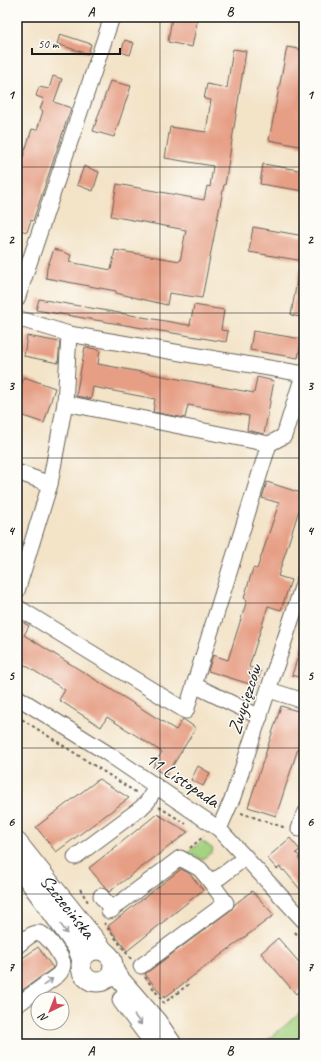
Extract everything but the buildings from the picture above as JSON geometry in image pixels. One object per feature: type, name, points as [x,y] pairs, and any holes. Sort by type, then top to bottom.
[{"type":"main road","name":"Szczecińska","points":[[17,842],[104,951]]},
{"type":"main road","name":"Szczecińska","points":[[17,864],[77,946],[82,960]]},
{"type":"main road","points":[[155,1044],[132,1012],[109,986],[107,975],[112,959],[104,951],[94,950],[89,952],[82,960],[81,967],[83,975],[87,980],[94,983],[107,975],[117,976],[154,1018],[172,1044]]},
{"type":"street","points":[[17,299],[112,17]]},
{"type":"street","points":[[17,318],[69,334],[304,373],[284,436],[268,444],[65,403]]},
{"type":"street","points":[[17,591],[50,484],[65,403],[69,334]]},
{"type":"street","points":[[17,607],[186,711],[268,444]]},
{"type":"street","points":[[17,472],[50,484]]},
{"type":"street","name":"Zwycięzców","points":[[219,828],[230,806],[304,581]]},
{"type":"street","points":[[194,685],[260,717]]},
{"type":"street","points":[[269,690],[304,701]]},
{"type":"street","name":"11 Listopada","points":[[17,697],[107,753],[219,828],[246,857],[299,926]]},
{"type":"street","points":[[75,857],[141,808],[148,801],[156,786]]},
{"type":"street","points":[[294,829],[304,814]]},
{"type":"street","points":[[210,881],[220,877],[246,857]]},
{"type":"street","points":[[96,901],[108,915],[180,858],[200,869],[226,903],[140,967]]},
{"type":"street","points":[[17,946],[33,934],[39,932],[46,936],[62,958],[63,965],[58,975],[17,1005]]},
{"type":"path","points":[[17,716],[148,801],[188,825]]},
{"type":"path","points":[[239,813],[294,829]]},
{"type":"path","points":[[180,858],[204,836],[199,832]]},
{"type":"path","points":[[80,890],[96,901]]},
{"type":"path","points":[[108,915],[163,1004],[189,984]]},
{"type":"path","points":[[299,926],[297,935],[304,943]]},
{"type":"green space","points":[[202,841],[212,848],[213,851],[202,860],[195,855],[193,857],[186,854]]},
{"type":"green space","points":[[304,1010],[304,1044],[267,1044],[265,1042]]}]
